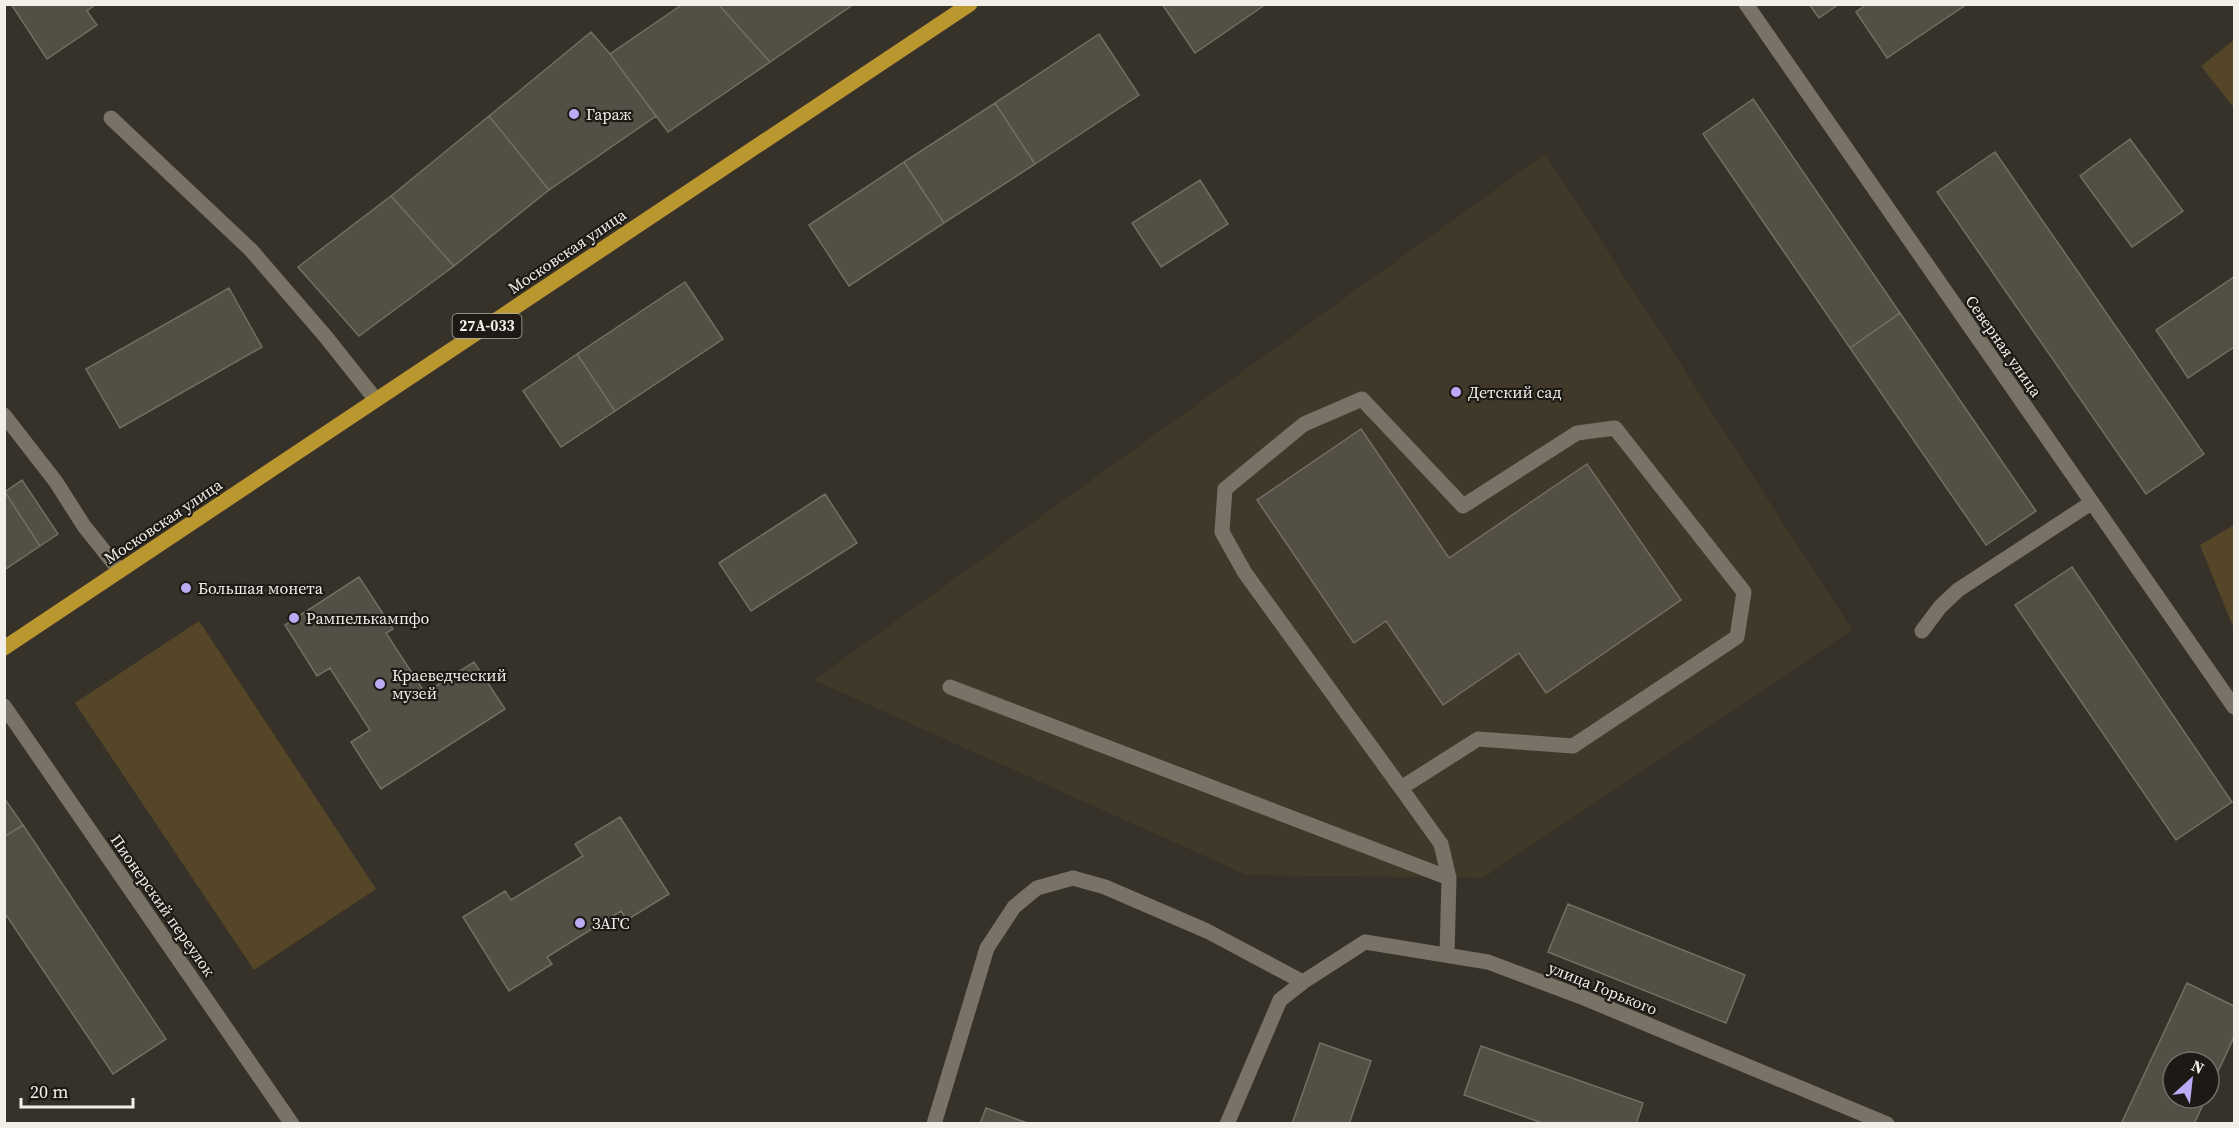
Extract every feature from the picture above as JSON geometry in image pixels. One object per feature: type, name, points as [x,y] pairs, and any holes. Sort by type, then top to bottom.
[{"type":"main road","name":"Московская улица","points":[[4,648],[970,4]]},
{"type":"street","name":"Северная улица","points":[[1746,4],[2235,707]]},
{"type":"street","points":[[111,118],[251,250],[326,337],[376,400]]},
{"type":"street","points":[[1401,788],[1478,739],[1573,746],[1737,637],[1744,592],[1615,428],[1577,433],[1464,506],[1362,399],[1304,424],[1225,489],[1222,532],[1245,573],[1441,844],[1449,878],[1447,955]]},
{"type":"street","points":[[4,415],[56,482],[84,526],[120,571]]},
{"type":"street","points":[[1922,631],[1940,607],[1958,590],[2091,503]]},
{"type":"street","points":[[950,687],[1449,878]]},
{"type":"street","name":"Пионерский переулок","points":[[4,706],[292,1124]]},
{"type":"street","points":[[934,1124],[987,948],[1014,907],[1037,888],[1073,878],[1105,887],[1207,931],[1303,982]]},
{"type":"street","name":"улица Горького","points":[[1227,1124],[1280,1000],[1303,982],[1365,942],[1488,962],[1584,998],[1887,1124]]},
{"type":"shaded area","points":[[2234,40],[2234,108],[2201,66]]},
{"type":"shaded area","name":"Детский сад","points":[[1545,154],[1852,630],[1483,878],[1247,875],[814,680]]},
{"type":"shaded area","points":[[2234,525],[2234,629],[2200,545]]},
{"type":"shaded area","points":[[199,621],[376,889],[254,970],[75,703]]},
{"type":"building","points":[[11,4],[96,4],[87,11],[97,25],[47,59]]},
{"type":"building","points":[[683,4],[718,4],[770,62],[668,132],[610,54]]},
{"type":"building","points":[[718,4],[854,4],[770,62]]},
{"type":"building","points":[[1162,4],[1266,4],[1195,53]]},
{"type":"building","points":[[1809,4],[1839,4],[1819,18]]},
{"type":"building","points":[[1867,4],[1967,4],[1887,58],[1856,12]]},
{"type":"building","points":[[591,32],[656,116],[549,190],[489,116]]},
{"type":"building","points":[[1099,34],[1139,95],[1035,164],[995,103]]},
{"type":"building","points":[[1753,99],[1900,313],[1850,348],[1703,134]]},
{"type":"building","points":[[995,103],[1035,164],[944,223],[904,162]]},
{"type":"building","points":[[489,116],[549,190],[454,266],[391,196]]},
{"type":"building","points":[[2130,139],[2183,211],[2132,247],[2080,176]]},
{"type":"building","points":[[1995,152],[2204,454],[2146,494],[1937,192]]},
{"type":"building","points":[[904,162],[944,223],[849,286],[809,225]]},
{"type":"building","points":[[1200,180],[1228,224],[1161,267],[1132,223]]},
{"type":"building","points":[[391,196],[454,266],[359,336],[298,267]]},
{"type":"building","points":[[2234,277],[2234,347],[2188,378],[2156,330]]},
{"type":"building","points":[[685,282],[723,339],[615,411],[577,354]]},
{"type":"building","points":[[229,288],[262,347],[120,428],[86,369]]},
{"type":"building","points":[[1900,313],[2036,511],[1986,545],[1850,348]]},
{"type":"building","points":[[577,354],[615,411],[561,447],[523,391]]},
{"type":"building","points":[[1361,429],[1449,558],[1587,464],[1681,600],[1546,693],[1519,653],[1443,705],[1386,621],[1354,643],[1257,500]]},
{"type":"building","points":[[22,480],[58,534],[40,546],[5,492]]},
{"type":"building","points":[[4,492],[40,546],[4,570]]},
{"type":"building","points":[[825,494],[857,543],[751,611],[719,563]]},
{"type":"building","points":[[2072,567],[2232,802],[2176,840],[2015,605]]},
{"type":"building","name":"Краеведческий музей","points":[[359,577],[393,629],[386,633],[425,693],[474,662],[505,709],[381,789],[351,742],[370,730],[330,668],[317,676],[285,625]]},
{"type":"building","points":[[4,798],[23,825],[4,837]]},
{"type":"building","points":[[620,817],[669,894],[627,920],[621,911],[547,957],[552,964],[509,991],[463,917],[505,891],[511,900],[583,856],[575,844]]},
{"type":"building","points":[[23,825],[166,1039],[113,1074],[4,912],[4,837]]},
{"type":"building","points":[[1568,904],[1745,975],[1726,1023],[1548,952]]},
{"type":"building","points":[[2187,983],[2234,1006],[2234,1037],[2221,1065],[2221,1050],[2161,1050],[2161,1110],[2200,1110],[2194,1124],[2121,1124]]},
{"type":"building","points":[[1320,1043],[1371,1061],[1349,1124],[1292,1124]]},
{"type":"building","points":[[1481,1046],[1643,1103],[1636,1124],[1545,1124],[1464,1095]]},
{"type":"building","points":[[986,1108],[1030,1124],[980,1124]]},
{"type":"place","name":"Гараж","points":[[574,114]]},
{"type":"place","name":"Детский сад","points":[[1456,392]]},
{"type":"place","name":"Большая монета","points":[[186,588]]},
{"type":"place","name":"Рампелькампфо","points":[[294,618]]},
{"type":"place","name":"Краеведческий музей","points":[[380,684]]},
{"type":"place","name":"ЗАГС","points":[[580,923]]}]
